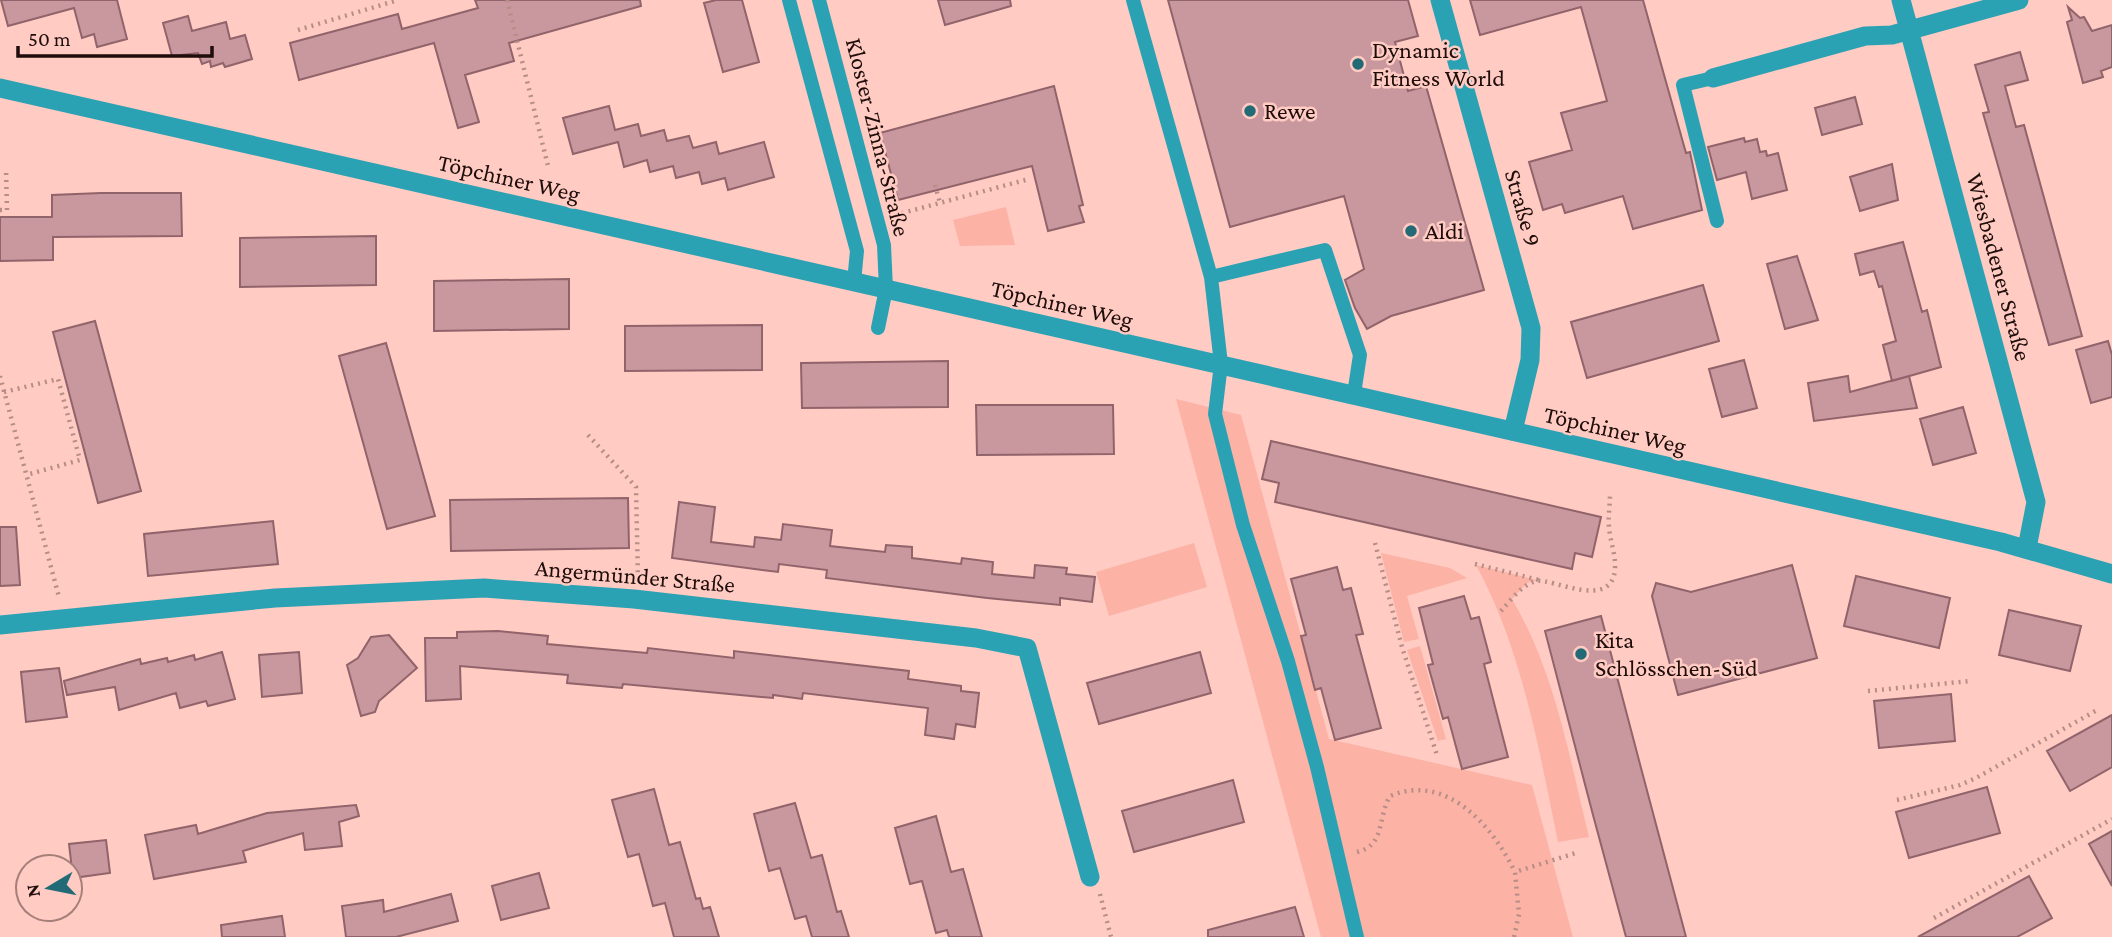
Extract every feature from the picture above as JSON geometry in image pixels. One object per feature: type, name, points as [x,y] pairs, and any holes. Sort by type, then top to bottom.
[{"type":"street","name":"Straße 9","points":[[1440,0],[1531,328],[1530,360],[1513,431]]},
{"type":"street","name":"Wiesbadener Straße","points":[[1901,0],[2036,502],[2027,548]]},
{"type":"street","points":[[1713,78],[1865,36],[1910,30],[2019,0]]},
{"type":"street","name":"Töpchiner Weg","points":[[0,88],[2027,548],[2112,574]]},
{"type":"street","name":"Angermünder Straße","points":[[0,625],[275,598],[484,588],[634,599],[976,638],[1027,648],[1090,877]]},
{"type":"lane","name":"Kloster-Zinna-Straße","points":[[789,0],[857,251],[854,282]]},
{"type":"lane","name":"Kloster-Zinna-Straße","points":[[819,0],[884,245],[886,289],[878,328]]},
{"type":"lane","points":[[1133,0],[1211,277],[1221,364],[1215,414],[1243,524],[1288,661],[1339,856],[1357,937]]},
{"type":"lane","points":[[1713,78],[1683,85],[1717,221]]},
{"type":"lane","points":[[1211,277],[1325,250],[1360,355],[1354,394]]},
{"type":"path","points":[[298,30],[398,0]]},
{"type":"path","points":[[507,0],[548,166]]},
{"type":"path","points":[[0,210],[7,210],[6,168]]},
{"type":"path","points":[[878,220],[1030,179]]},
{"type":"path","points":[[934,185],[940,203]]},
{"type":"path","points":[[0,376],[61,608]]},
{"type":"path","points":[[4,392],[58,379],[79,460],[26,475]]},
{"type":"path","points":[[588,435],[636,487],[638,584]]},
{"type":"path","points":[[1475,564],[1569,589],[1598,590],[1609,584],[1615,572],[1609,527],[1610,494]]},
{"type":"path","points":[[1376,543],[1402,647],[1437,755]]},
{"type":"path","points":[[1501,611],[1527,584],[1541,580]]},
{"type":"path","points":[[1868,691],[1970,681]]},
{"type":"path","points":[[1897,800],[1968,781],[2099,709]]},
{"type":"path","points":[[1339,856],[1370,849],[1377,841],[1390,796],[1397,793],[1438,793],[1456,800],[1483,823],[1505,852],[1515,872],[1519,914],[1514,937]]},
{"type":"path","points":[[1934,918],[2112,819]]},
{"type":"path","points":[[1515,872],[1579,852]]},
{"type":"path","points":[[1090,877],[1100,892],[1111,937]]},
{"type":"shaded area","points":[[1006,207],[1015,245],[960,246],[953,220]]},
{"type":"shaded area","points":[[1176,399],[1241,415],[1329,739],[1532,785],[1573,937],[1321,937]]},
{"type":"shaded area","points":[[1194,543],[1207,587],[1109,616],[1096,572]]},
{"type":"shaded area","points":[[1381,553],[1450,568],[1467,578],[1407,596],[1419,639],[1404,642]]},
{"type":"shaded area","points":[[1476,565],[1537,580],[1527,583],[1512,599],[1527,627],[1550,685],[1589,837],[1558,842],[1536,736],[1517,665],[1506,631]]},
{"type":"shaded area","points":[[1420,646],[1446,739],[1438,741],[1407,650]]},
{"type":"building","points":[[1,0],[117,0],[127,39],[97,47],[94,34],[82,38],[74,8],[8,26]]},
{"type":"building","points":[[475,0],[640,0],[641,6],[509,43],[514,61],[465,75],[479,122],[458,128],[434,43],[299,80],[290,43],[398,14],[402,29],[478,8]]},
{"type":"building","points":[[742,0],[759,62],[723,72],[704,3]]},
{"type":"building","points":[[938,0],[1010,0],[1011,6],[945,25]]},
{"type":"building","points":[[1168,0],[1408,0],[1418,36],[1395,42],[1408,91],[1426,86],[1484,290],[1391,316],[1367,329],[1355,308],[1345,280],[1364,269],[1344,196],[1230,227]]},
{"type":"building","points":[[1470,0],[1643,0],[1686,153],[1690,152],[1702,210],[1633,229],[1623,196],[1565,213],[1562,204],[1543,210],[1529,162],[1572,150],[1561,113],[1607,101],[1581,7],[1480,35]]},
{"type":"building","points":[[2068,7],[2080,18],[2084,17],[2092,31],[2112,25],[2112,67],[2101,71],[2103,77],[2083,83],[2067,22],[2072,20]]},
{"type":"building","points":[[188,16],[192,31],[226,22],[230,39],[245,35],[252,59],[225,67],[223,63],[211,67],[210,61],[202,64],[198,53],[172,56],[163,23]]},
{"type":"building","points":[[2020,52],[2028,80],[2005,86],[2016,127],[2024,125],[2082,336],[2049,345],[1983,113],[1989,112],[1975,65]]},
{"type":"building","points":[[1054,86],[1083,205],[1079,206],[1084,222],[1048,231],[1032,166],[898,200],[880,133]]},
{"type":"building","points":[[1855,97],[1862,124],[1822,135],[1815,108]]},
{"type":"building","points":[[609,106],[615,130],[638,124],[641,136],[664,130],[667,141],[689,136],[693,148],[716,142],[719,154],[764,142],[774,177],[728,190],[725,178],[702,184],[699,172],[676,178],[673,166],[650,172],[647,160],[624,167],[618,142],[573,154],[563,118]]},
{"type":"building","points":[[1744,138],[1745,142],[1757,139],[1760,152],[1766,151],[1767,156],[1778,153],[1787,190],[1752,199],[1746,172],[1717,180],[1708,147]]},
{"type":"building","points":[[1892,164],[1898,200],[1860,211],[1850,177]]},
{"type":"building","points":[[181,193],[182,236],[53,237],[53,260],[0,261],[0,217],[52,217],[52,195]]},
{"type":"building","points":[[376,236],[376,285],[240,287],[240,238]]},
{"type":"building","points":[[1903,242],[1922,312],[1927,310],[1941,367],[1892,381],[1883,345],[1896,341],[1882,286],[1879,287],[1874,271],[1860,275],[1855,254]]},
{"type":"building","points":[[1797,256],[1818,320],[1785,329],[1767,264]]},
{"type":"building","points":[[569,279],[569,329],[434,331],[434,281]]},
{"type":"building","points":[[1703,285],[1719,341],[1587,378],[1571,322]]},
{"type":"building","points":[[95,321],[141,491],[98,503],[53,332]]},
{"type":"building","points":[[762,325],[762,370],[625,371],[625,326]]},
{"type":"building","points":[[2108,341],[2112,355],[2112,397],[2091,403],[2076,350]]},
{"type":"building","points":[[386,343],[435,516],[387,529],[339,356]]},
{"type":"building","points":[[1744,360],[1757,408],[1722,417],[1709,369]]},
{"type":"building","points":[[948,361],[948,407],[802,408],[801,363]]},
{"type":"building","points":[[1848,376],[1850,392],[1909,376],[1917,408],[1814,421],[1808,383]]},
{"type":"building","points":[[976,405],[1113,405],[1114,454],[977,455]]},
{"type":"building","points":[[1963,407],[1976,453],[1933,465],[1920,419]]},
{"type":"building","points":[[1271,441],[1601,517],[1592,557],[1575,553],[1572,569],[1275,502],[1279,483],[1262,479]]},
{"type":"building","points":[[628,498],[629,548],[451,551],[450,500]]},
{"type":"building","points":[[679,502],[715,507],[711,542],[754,547],[755,537],[781,540],[783,524],[832,530],[830,546],[885,552],[886,545],[912,547],[912,558],[961,564],[962,558],[993,562],[992,574],[1034,578],[1035,565],[1067,568],[1066,574],[1095,577],[1092,602],[1060,598],[1060,605],[987,598],[826,578],[827,570],[779,564],[778,572],[672,558]]},
{"type":"building","points":[[273,521],[278,564],[148,576],[144,534]]},
{"type":"building","points":[[0,527],[16,527],[20,585],[0,586]]},
{"type":"building","points":[[1792,565],[1817,658],[1678,695],[1652,596],[1656,583],[1691,592]]},
{"type":"building","points":[[1337,567],[1343,590],[1351,588],[1363,634],[1356,635],[1381,728],[1335,740],[1321,688],[1315,690],[1301,636],[1306,635],[1291,579]]},
{"type":"building","points":[[1856,576],[1950,598],[1939,648],[1844,626]]},
{"type":"building","points":[[1464,596],[1471,619],[1479,617],[1491,662],[1484,664],[1508,757],[1462,769],[1448,717],[1443,719],[1428,665],[1433,664],[1419,608]]},
{"type":"building","points":[[2009,610],[2081,626],[2070,671],[1999,655]]},
{"type":"building","points":[[1601,616],[1686,937],[1626,937],[1593,815],[1545,631]]},
{"type":"building","points":[[498,631],[548,636],[547,644],[647,653],[648,648],[734,658],[734,651],[909,671],[908,679],[961,686],[961,691],[979,693],[975,727],[956,724],[954,739],[925,735],[928,708],[803,693],[802,699],[623,684],[622,688],[567,683],[568,675],[460,666],[461,699],[426,701],[425,638],[457,638],[457,632]]},
{"type":"building","points":[[389,635],[417,668],[379,701],[375,712],[361,716],[347,665],[358,658],[371,637]]},
{"type":"building","points":[[222,652],[235,699],[208,706],[206,701],[180,708],[176,693],[119,710],[115,687],[67,695],[64,681],[140,659],[141,664],[167,658],[168,662],[194,655],[195,660]]},
{"type":"building","points":[[299,652],[302,693],[262,697],[259,655]]},
{"type":"building","points":[[1200,652],[1211,693],[1099,724],[1087,683]]},
{"type":"building","points":[[59,668],[67,717],[26,722],[21,672]]},
{"type":"building","points":[[1951,694],[1955,741],[1879,748],[1874,701]]},
{"type":"building","points":[[2112,715],[2112,767],[2070,791],[2047,751]]},
{"type":"building","points":[[1233,780],[1244,822],[1134,852],[1122,811]]},
{"type":"building","points":[[1987,787],[2000,833],[1909,858],[1896,812]]},
{"type":"building","points":[[654,789],[669,845],[680,842],[696,899],[700,898],[703,909],[710,907],[719,937],[674,937],[665,903],[653,906],[639,854],[628,857],[612,800]]},
{"type":"building","points":[[795,803],[811,858],[822,855],[837,912],[841,911],[849,937],[812,937],[806,916],[795,919],[780,868],[769,871],[754,814]]},
{"type":"building","points":[[356,805],[359,816],[339,822],[342,846],[305,850],[303,833],[243,851],[246,862],[154,879],[145,835],[196,825],[198,834],[267,813]]},
{"type":"building","points":[[936,816],[951,872],[963,869],[982,937],[949,937],[947,930],[936,933],[922,881],[910,884],[895,828]]},
{"type":"building","points":[[2112,831],[2112,886],[2089,844]]},
{"type":"building","points":[[106,840],[110,873],[84,877],[84,853],[70,853],[69,844]]},
{"type":"building","points":[[539,873],[549,908],[501,920],[492,886]]},
{"type":"building","points":[[2029,876],[2052,918],[2017,937],[1918,937]]},
{"type":"building","points":[[451,894],[458,921],[396,937],[346,937],[342,906],[383,900],[384,912]]},
{"type":"building","points":[[1295,907],[1304,937],[1208,937],[1208,930]]},
{"type":"building","points":[[282,916],[285,937],[222,937],[221,925]]},
{"type":"place","name":"Dynamic Fitness World","points":[[1358,64]]},
{"type":"place","name":"Rewe","points":[[1250,111]]},
{"type":"place","name":"Aldi","points":[[1411,231]]},
{"type":"place","name":"Kita Schlösschen-Süd","points":[[1581,654]]}]
